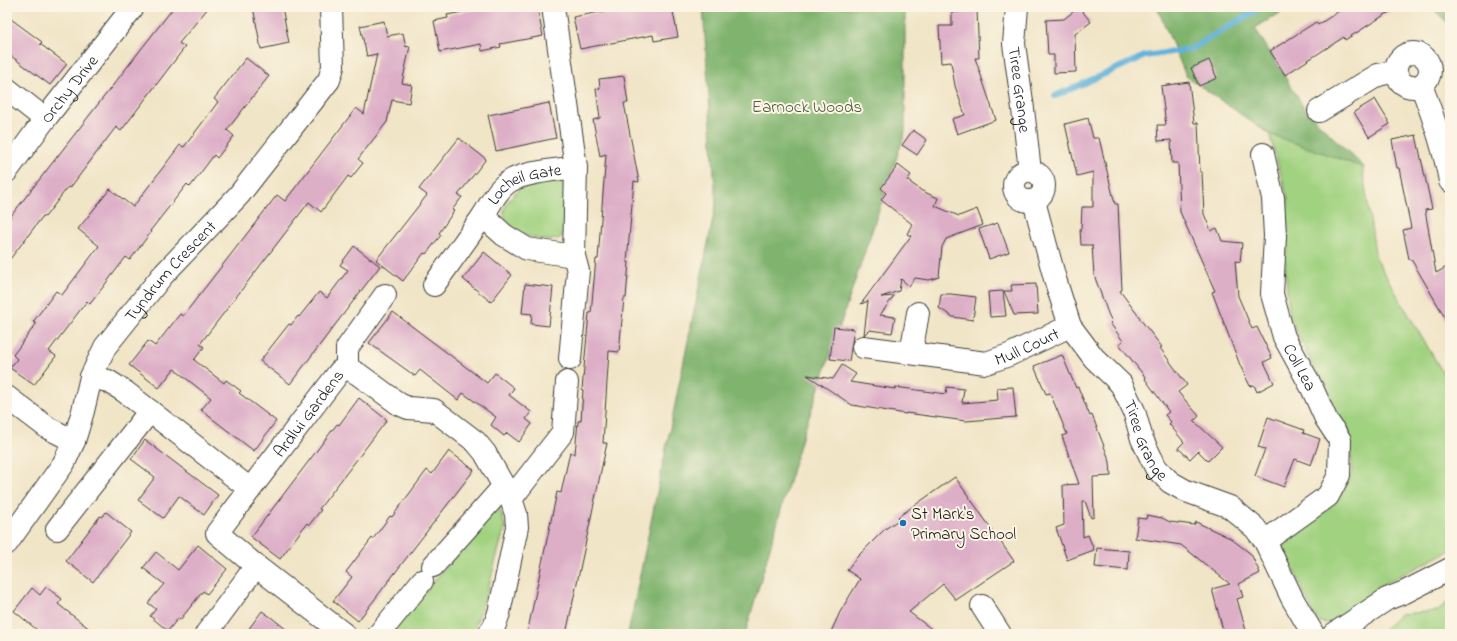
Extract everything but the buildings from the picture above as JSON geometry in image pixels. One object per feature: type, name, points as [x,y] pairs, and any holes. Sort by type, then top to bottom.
[{"type":"street","name":"Orchy Drive","points":[[7,171],[45,119],[133,7]]},
{"type":"street","name":"Locheil Gate","points":[[553,7],[576,167],[574,256],[527,249],[504,235],[483,216],[494,198],[506,183],[519,176],[576,167]]},
{"type":"street","name":"Tiree Grange","points":[[1017,7],[1014,44],[1030,171],[1039,175],[1044,181],[1045,188],[1040,197],[1034,201],[1055,279],[1070,326],[1094,358],[1121,384],[1134,411],[1142,439],[1156,468],[1170,482],[1186,491],[1230,507],[1255,528],[1265,541],[1292,598],[1313,634]]},
{"type":"street","name":"Tyndrum Crescent","points":[[7,543],[64,463],[74,441],[83,411],[90,377],[105,346],[162,276],[239,195],[329,80],[333,67],[333,8]]},
{"type":"street","points":[[1319,111],[1378,75],[1396,71],[1401,82],[1405,85],[1416,87],[1422,85],[1446,159],[1450,181]]},
{"type":"street","points":[[7,90],[45,119]]},
{"type":"street","name":"Coll Lea","points":[[1263,154],[1273,198],[1275,236],[1272,294],[1284,336],[1312,388],[1326,419],[1340,440],[1339,475],[1328,496],[1265,541]]},
{"type":"street","points":[[434,285],[483,216]]},
{"type":"street","points":[[570,359],[578,271],[574,256]]},
{"type":"street","points":[[347,368],[347,348],[385,295]]},
{"type":"street","points":[[911,353],[918,313]]},
{"type":"street","name":"Mull Court","points":[[863,347],[986,363],[1009,355],[1070,326]]},
{"type":"street","name":"Ardlui Gardens","points":[[344,634],[256,566],[217,532],[340,371],[347,368],[358,374],[399,404],[408,408],[434,410],[476,442],[485,453],[507,492],[516,514],[517,527],[499,613],[494,627],[489,634]]},
{"type":"street","points":[[90,377],[108,381],[124,391],[250,488]]},
{"type":"street","points":[[379,634],[427,574],[563,432],[567,382]]},
{"type":"street","points":[[7,398],[48,428],[74,441]]},
{"type":"street","points":[[57,529],[150,411]]},
{"type":"street","points":[[206,634],[256,566]]},
{"type":"street","points":[[1334,634],[1387,599],[1405,592],[1450,569]]},
{"type":"street","points":[[982,606],[1000,634]]},
{"type":"green space","name":"Earnock Woods","points":[[703,7],[905,7],[905,133],[801,441],[745,634],[628,634],[716,204]]},
{"type":"green space","points":[[1157,7],[1290,7],[1255,28],[1306,111],[1365,168],[1269,134],[1186,76]]},
{"type":"green space","points":[[1431,7],[1450,7],[1450,33],[1448,23]]},
{"type":"green space","points":[[1269,133],[1362,165],[1376,259],[1450,385],[1450,551],[1377,587],[1372,596],[1335,621],[1329,623],[1319,622],[1312,611],[1283,546],[1338,500],[1353,471],[1349,441],[1290,319],[1285,268],[1288,199]]},
{"type":"green space","points":[[556,181],[563,183],[566,188],[567,220],[562,236],[555,240],[533,238],[512,227],[506,219],[504,210],[514,194],[525,186]]},
{"type":"green space","points":[[498,504],[505,526],[486,596],[472,634],[390,634]]},
{"type":"green space","points":[[1450,600],[1450,634],[1379,634],[1400,614],[1438,611]]},
{"type":"waterway","points":[[1055,96],[1145,56],[1191,49],[1262,7]]},
{"type":"place","name":"St Mark's Primary School","points":[[903,523]]}]
